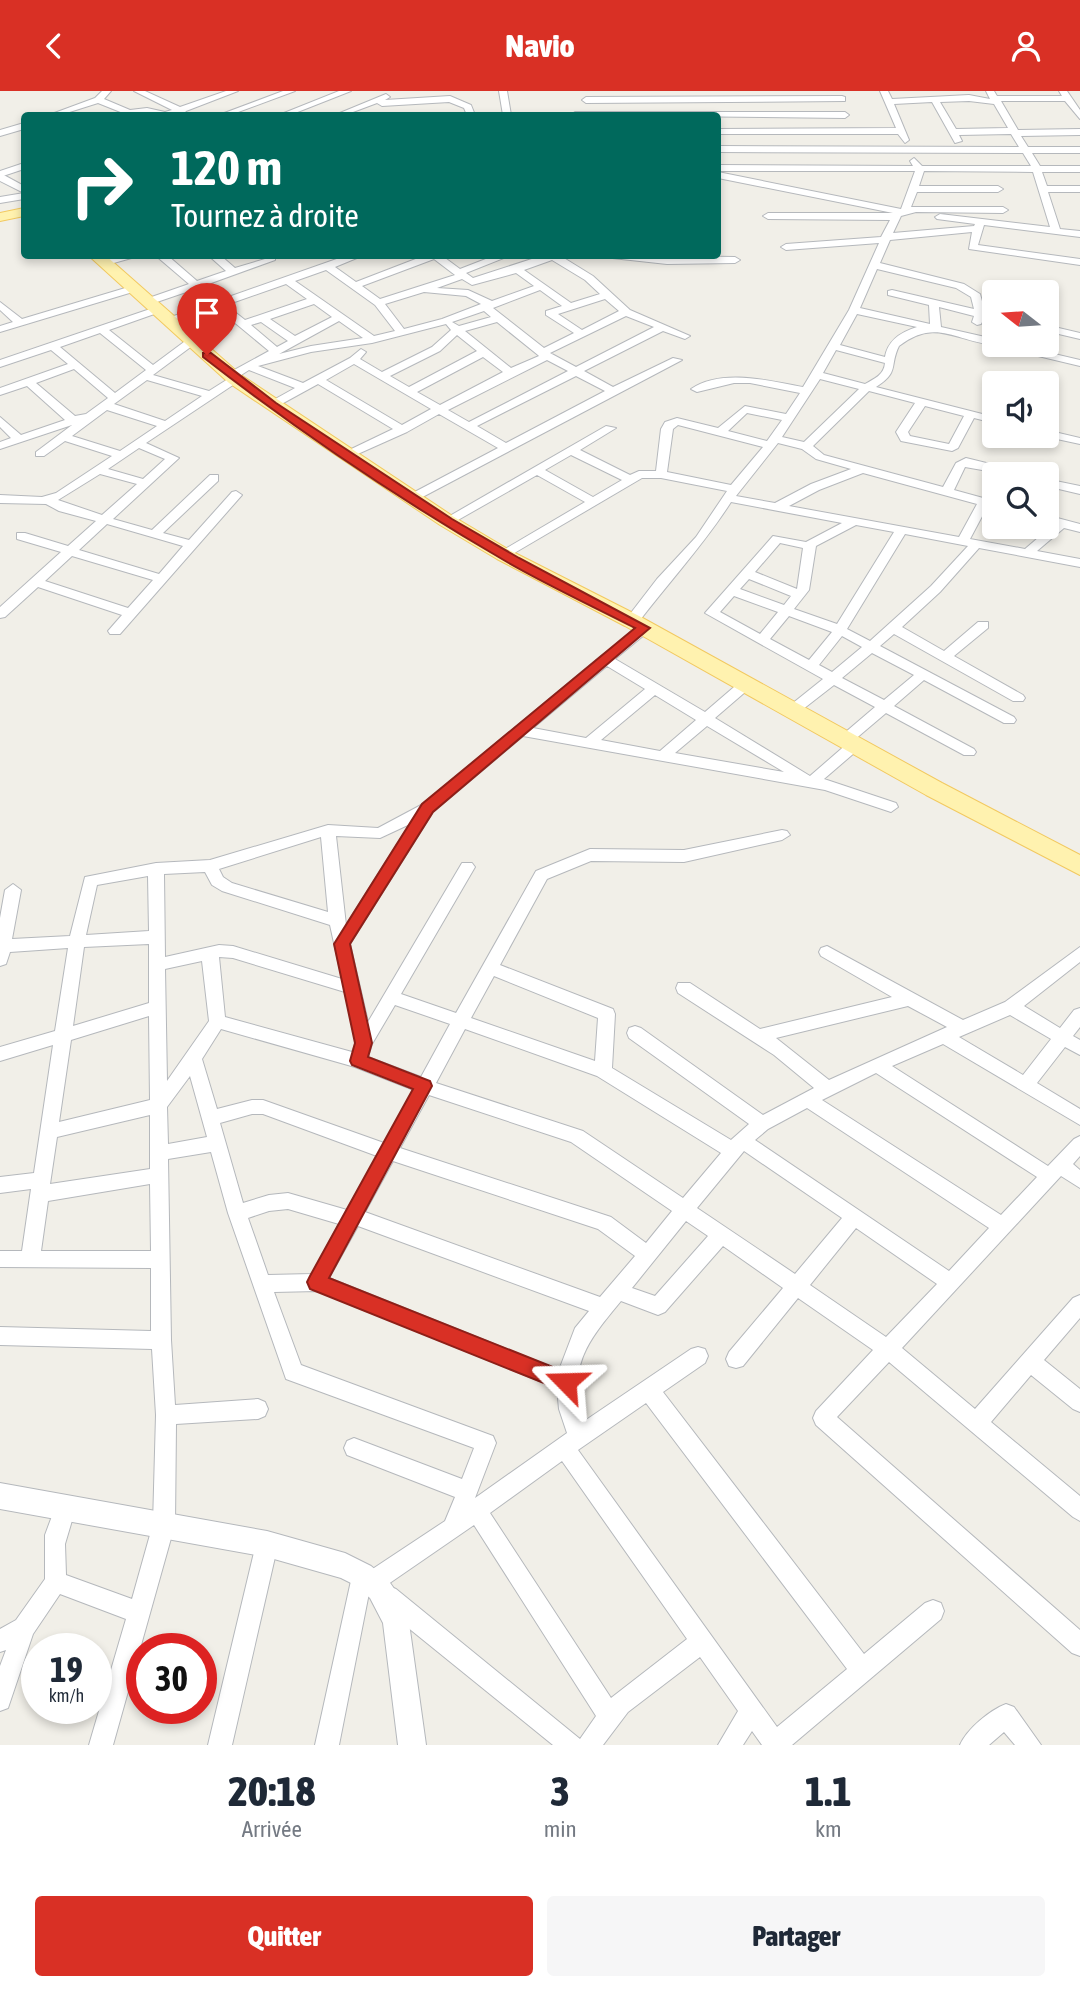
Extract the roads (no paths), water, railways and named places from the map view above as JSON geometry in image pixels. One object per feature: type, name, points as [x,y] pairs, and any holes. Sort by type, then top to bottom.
[{"type":"main road","points":[[99,259],[192,341],[242,371],[272,405],[447,521],[504,555],[1080,866]]},
{"type":"street","points":[[72,112],[98,100],[107,91]]},
{"type":"street","points":[[138,91],[180,111]]},
{"type":"street","points":[[195,91],[236,111]]},
{"type":"street","points":[[176,112],[234,91]]},
{"type":"street","points":[[249,91],[296,112]]},
{"type":"street","points":[[233,112],[291,91]]},
{"type":"street","points":[[300,112],[346,91]]},
{"type":"street","points":[[352,112],[377,100],[415,91]]},
{"type":"street","points":[[450,100],[464,91]]},
{"type":"street","points":[[503,91],[506,112]]},
{"type":"street","points":[[577,112],[592,91]]},
{"type":"street","points":[[30,1259],[77,942],[90,881],[156,869],[210,866],[328,830],[380,833],[428,808],[606,659],[638,625],[662,582],[701,539],[817,375],[854,310],[886,239],[914,189],[919,168],[884,91]]},
{"type":"street","points":[[586,100],[666,95],[840,95],[850,132],[868,168]]},
{"type":"street","points":[[777,95],[785,115]]},
{"type":"street","points":[[889,102],[1066,95],[1080,116]]},
{"type":"street","points":[[994,97],[1037,169],[1056,232]]},
{"type":"street","points":[[98,100],[126,112]]},
{"type":"street","points":[[377,100],[382,103],[450,100],[470,108],[471,112]]},
{"type":"street","points":[[935,100],[963,150]]},
{"type":"street","points":[[721,115],[845,115]]},
{"type":"street","points":[[770,132],[773,115]]},
{"type":"street","points":[[800,115],[809,132]]},
{"type":"street","points":[[0,133],[21,127]]},
{"type":"street","points":[[721,132],[901,131]]},
{"type":"street","points":[[953,132],[1080,132]]},
{"type":"street","points":[[721,149],[1080,150]]},
{"type":"street","points":[[0,175],[21,167]]},
{"type":"street","points":[[721,168],[1078,169],[1080,199]]},
{"type":"street","points":[[992,169],[1008,227]]},
{"type":"street","points":[[0,175],[21,189]]},
{"type":"street","points":[[721,176],[901,213],[926,215],[979,226]]},
{"type":"street","points":[[768,184],[777,195]]},
{"type":"street","points":[[1042,189],[1079,186]]},
{"type":"street","points":[[914,189],[998,189]]},
{"type":"street","points":[[0,200],[21,192]]},
{"type":"street","points":[[823,195],[838,216]]},
{"type":"street","points":[[786,205],[794,216]]},
{"type":"street","points":[[768,216],[1003,209]]},
{"type":"street","points":[[919,234],[926,215]]},
{"type":"street","points":[[979,226],[972,247],[1016,253],[1074,245]]},
{"type":"street","points":[[786,247],[886,239],[979,226],[1008,227],[1056,232],[1074,245],[1080,262]]},
{"type":"street","points":[[1016,253],[1028,229]]},
{"type":"street","points":[[165,259],[276,351]]},
{"type":"street","points":[[218,259],[233,271]]},
{"type":"street","points":[[0,364],[101,330],[196,285],[233,271],[328,261],[339,263],[349,259]]},
{"type":"street","points":[[354,286],[426,259]]},
{"type":"street","points":[[438,259],[472,282],[543,259]]},
{"type":"street","points":[[379,303],[496,259]]},
{"type":"street","points":[[558,259],[573,266],[626,312],[685,337]]},
{"type":"street","points":[[641,259],[734,260]]},
{"type":"street","points":[[328,261],[354,286],[379,303],[401,332]]},
{"type":"street","points":[[874,265],[960,286],[975,296],[980,314],[970,337]]},
{"type":"street","points":[[282,267],[314,300],[372,340]]},
{"type":"street","points":[[0,329],[20,323],[151,306],[219,304],[282,267]]},
{"type":"street","points":[[517,269],[570,307]]},
{"type":"street","points":[[242,371],[311,349],[372,340],[446,321],[543,286]]},
{"type":"street","points":[[422,289],[468,293],[487,305],[499,318],[545,354],[613,391]]},
{"type":"street","points":[[892,293],[980,314]]},
{"type":"street","points":[[583,335],[550,313],[606,295]]},
{"type":"street","points":[[244,324],[314,300]]},
{"type":"street","points":[[933,328],[934,303]]},
{"type":"street","points":[[0,305],[20,323]]},
{"type":"street","points":[[854,310],[982,340]]},
{"type":"street","points":[[347,455],[442,411],[509,372],[626,312]]},
{"type":"street","points":[[50,501],[122,455],[242,371],[339,317]]},
{"type":"street","points":[[262,318],[295,341]]},
{"type":"street","points":[[382,376],[436,349],[457,330],[499,318]]},
{"type":"street","points":[[446,321],[509,372]]},
{"type":"street","points":[[467,427],[663,327]]},
{"type":"street","points":[[806,446],[866,387],[884,377],[890,368],[893,347],[900,339],[933,328]]},
{"type":"street","points":[[101,330],[149,373],[210,395]]},
{"type":"street","points":[[1059,331],[1080,337],[1066,359]]},
{"type":"street","points":[[272,405],[354,360],[372,340]]},
{"type":"street","points":[[40,454],[192,341]]},
{"type":"street","points":[[54,346],[115,398]]},
{"type":"street","points":[[832,346],[889,361]]},
{"type":"street","points":[[409,392],[484,352]]},
{"type":"street","points":[[1057,357],[1080,363]]},
{"type":"street","points":[[354,360],[506,448]]},
{"type":"street","points":[[412,498],[677,360]]},
{"type":"street","points":[[0,392],[75,365]]},
{"type":"street","points":[[242,371],[303,387]]},
{"type":"street","points":[[817,375],[982,417]]},
{"type":"street","points":[[317,379],[402,431]]},
{"type":"street","points":[[697,389],[734,380],[750,380],[806,391]]},
{"type":"street","points":[[29,382],[72,420]]},
{"type":"street","points":[[922,401],[902,432],[905,439],[952,448],[971,414]]},
{"type":"street","points":[[104,405],[166,425]]},
{"type":"street","points":[[720,432],[745,409],[788,418]]},
{"type":"street","points":[[0,446],[90,416]]},
{"type":"street","points":[[0,420],[18,439]]},
{"type":"street","points":[[662,474],[669,424],[677,421],[720,432],[806,446],[820,457],[982,502]]},
{"type":"street","points":[[447,521],[610,428]]},
{"type":"street","points":[[1059,436],[1080,442]]},
{"type":"street","points":[[64,437],[122,455]]},
{"type":"street","points":[[0,614],[173,458],[138,444]]},
{"type":"street","points":[[571,450],[629,480]]},
{"type":"street","points":[[947,492],[960,465],[966,462],[982,466]]},
{"type":"street","points":[[777,507],[815,487],[862,469]]},
{"type":"street","points":[[98,470],[145,484]]},
{"type":"street","points":[[537,470],[593,502]]},
{"type":"street","points":[[504,555],[629,480],[648,473],[662,474],[777,507],[1080,563]]},
{"type":"street","points":[[153,535],[214,478]]},
{"type":"street","points":[[1059,485],[1080,490]]},
{"type":"street","points":[[116,631],[236,495]]},
{"type":"street","points":[[0,499],[50,501],[104,521],[192,545]]},
{"type":"street","points":[[793,710],[895,629],[958,566],[982,518]]},
{"type":"street","points":[[762,640],[799,595],[806,582],[809,546],[815,540],[855,521]]},
{"type":"street","points":[[1059,522],[1080,528]]},
{"type":"street","points":[[1029,552],[1062,523]]},
{"type":"street","points":[[811,666],[840,630],[902,530]]},
{"type":"street","points":[[21,535],[162,579]]},
{"type":"street","points":[[809,546],[777,539],[712,613],[969,752]]},
{"type":"street","points":[[746,573],[799,595]]},
{"type":"street","points":[[36,582],[131,613]]},
{"type":"street","points":[[730,590],[840,630],[1009,720]]},
{"type":"street","points":[[944,657],[983,625]]},
{"type":"street","points":[[895,629],[1018,698]]},
{"type":"street","points":[[606,659],[812,782]]},
{"type":"street","points":[[812,782],[884,706],[923,674]]},
{"type":"street","points":[[663,756],[746,684]]},
{"type":"street","points":[[589,743],[654,688]]},
{"type":"street","points":[[520,731],[812,782],[846,790],[891,807]]},
{"type":"street","points":[[342,944],[428,808]]},
{"type":"street","points":[[328,830],[337,921],[364,1043]]},
{"type":"street","points":[[317,1282],[541,875],[590,855],[684,856],[782,835]]},
{"type":"street","points":[[210,866],[217,881],[227,887],[337,921]]},
{"type":"street","points":[[358,1061],[364,1043],[467,867]]},
{"type":"street","points":[[101,1745],[164,1524],[166,1415],[161,1340],[156,869]]},
{"type":"street","points":[[13,890],[1,951],[77,942],[157,937]]},
{"type":"street","points":[[157,965],[233,952],[351,988]]},
{"type":"street","points":[[827,952],[962,1028]]},
{"type":"street","points":[[933,1611],[775,1744],[702,1642],[572,1442],[566,1382],[571,1360],[582,1334],[738,1145],[762,1125],[807,1099],[877,1065],[1011,1007],[1080,953]]},
{"type":"street","points":[[48,1132],[159,1105],[217,1021],[209,954]]},
{"type":"street","points":[[489,967],[607,1014],[603,1071]]},
{"type":"street","points":[[684,988],[758,1036],[828,1089]]},
{"type":"street","points":[[391,997],[603,1071],[738,1145],[854,1217],[950,1282]]},
{"type":"street","points":[[758,1036],[909,999]]},
{"type":"street","points":[[0,1053],[158,1007]]},
{"type":"street","points":[[1011,1007],[1080,1048]]},
{"type":"street","points":[[1026,1084],[1080,1015]]},
{"type":"street","points":[[217,1021],[358,1061],[424,1086],[577,1136],[888,1349],[1080,1510]]},
{"type":"street","points":[[635,1033],[762,1125]]},
{"type":"street","points":[[944,1036],[1080,1118]]},
{"type":"street","points":[[193,1056],[237,1213],[293,1372],[486,1443],[472,1501],[453,1528],[371,1582],[327,1745]]},
{"type":"street","points":[[877,1065],[964,1123],[1055,1171],[1080,1180]]},
{"type":"street","points":[[807,1099],[1002,1226]]},
{"type":"street","points":[[210,1118],[251,1107],[263,1107],[388,1152],[604,1223],[647,1254]]},
{"type":"street","points":[[159,1153],[217,1143]]},
{"type":"street","points":[[1080,1144],[823,1418],[1080,1645]]},
{"type":"street","points":[[0,1185],[40,1187],[159,1175]]},
{"type":"street","points":[[237,1213],[269,1203],[288,1201],[352,1217],[603,1307]]},
{"type":"street","points":[[736,1359],[794,1285],[854,1217]]},
{"type":"street","points":[[618,1291],[658,1305],[720,1236]]},
{"type":"street","points":[[0,1259],[161,1260]]},
{"type":"street","points":[[261,1284],[317,1282],[566,1382]]},
{"type":"street","points":[[976,1424],[1080,1304]]},
{"type":"street","points":[[0,1336],[161,1340]]},
{"type":"street","points":[[472,1501],[572,1442],[698,1356]]},
{"type":"street","points":[[1031,1362],[1080,1402]]},
{"type":"street","points":[[649,1390],[862,1670]]},
{"type":"street","points":[[166,1415],[258,1409]]},
{"type":"street","points":[[354,1448],[472,1501],[610,1717]]},
{"type":"street","points":[[0,1496],[267,1544],[345,1566],[371,1582],[572,1745]]},
{"type":"street","points":[[0,1700],[24,1628],[56,1582],[52,1553],[55,1531],[65,1507]]},
{"type":"street","points":[[220,1745],[267,1544]]},
{"type":"street","points":[[56,1582],[139,1613]]},
{"type":"street","points":[[371,1582],[389,1603],[396,1623],[412,1745]]},
{"type":"street","points":[[0,1641],[24,1628]]},
{"type":"street","points":[[589,1745],[620,1704],[702,1642]]},
{"type":"street","points":[[730,1745],[751,1711]]},
{"type":"street","points":[[972,1745],[1006,1715],[1029,1745]]}]
